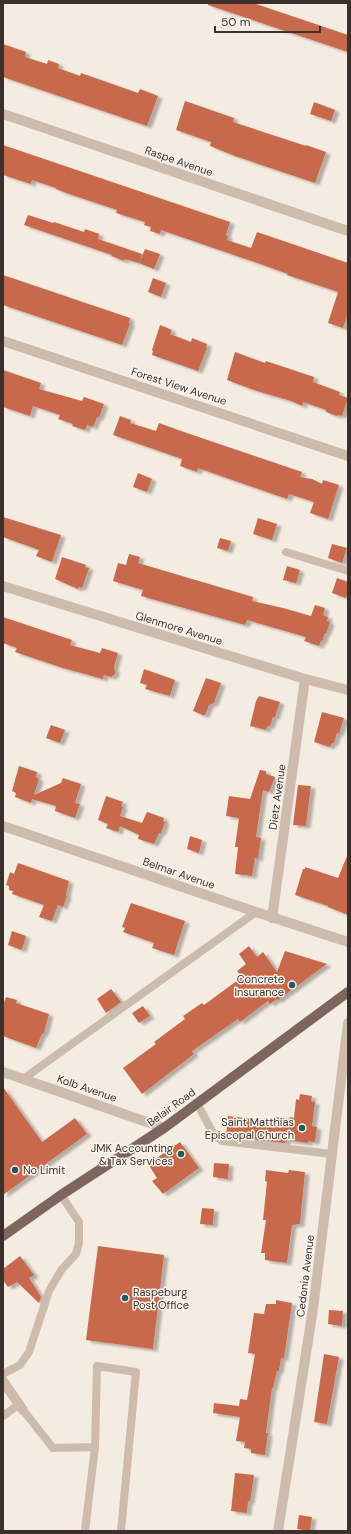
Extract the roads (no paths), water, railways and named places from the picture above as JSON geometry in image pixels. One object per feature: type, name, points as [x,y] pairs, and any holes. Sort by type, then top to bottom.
[{"type":"main road","name":"Belair Road","points":[[3,1236],[61,1195],[164,1128],[348,992]]},
{"type":"street","name":"Raspe Avenue","points":[[3,114],[348,231]]},
{"type":"street","name":"Forest View Avenue","points":[[3,340],[348,456]]},
{"type":"street","name":"Glenmore Avenue","points":[[3,586],[305,679],[348,690]]},
{"type":"street","name":"Dietz Avenue","points":[[272,918],[305,679]]},
{"type":"street","name":"Belmar Avenue","points":[[3,826],[272,918],[348,942]]},
{"type":"street","name":"Cedonia Avenue","points":[[278,1531],[313,1310],[348,1023]]},
{"type":"street","name":"Kolb Avenue","points":[[3,1072],[164,1128]]},
{"type":"street","points":[[3,1381],[21,1408]]},
{"type":"lane","points":[[286,552],[348,572]]},
{"type":"lane","points":[[23,1079],[256,912]]},
{"type":"lane","points":[[197,1103],[214,1135],[222,1141],[332,1154]]},
{"type":"lane","points":[[3,1374],[20,1364],[29,1352],[49,1291],[62,1269],[76,1254],[79,1243],[78,1222],[61,1195]]},
{"type":"lane","points":[[85,1531],[95,1447],[97,1366],[136,1372],[121,1531]]},
{"type":"lane","points":[[3,1416],[21,1408],[53,1448],[95,1447]]},
{"type":"place","name":"Concrete Insurance","points":[[292,985]]},
{"type":"place","name":"Saint Matthias Episcopal Church","points":[[302,1128]]},
{"type":"place","name":"JMK Accounting & Tax Services","points":[[181,1154]]},
{"type":"place","name":"No Limit","points":[[15,1170]]},
{"type":"place","name":"Raspeburg Post Office","points":[[125,1298]]}]
